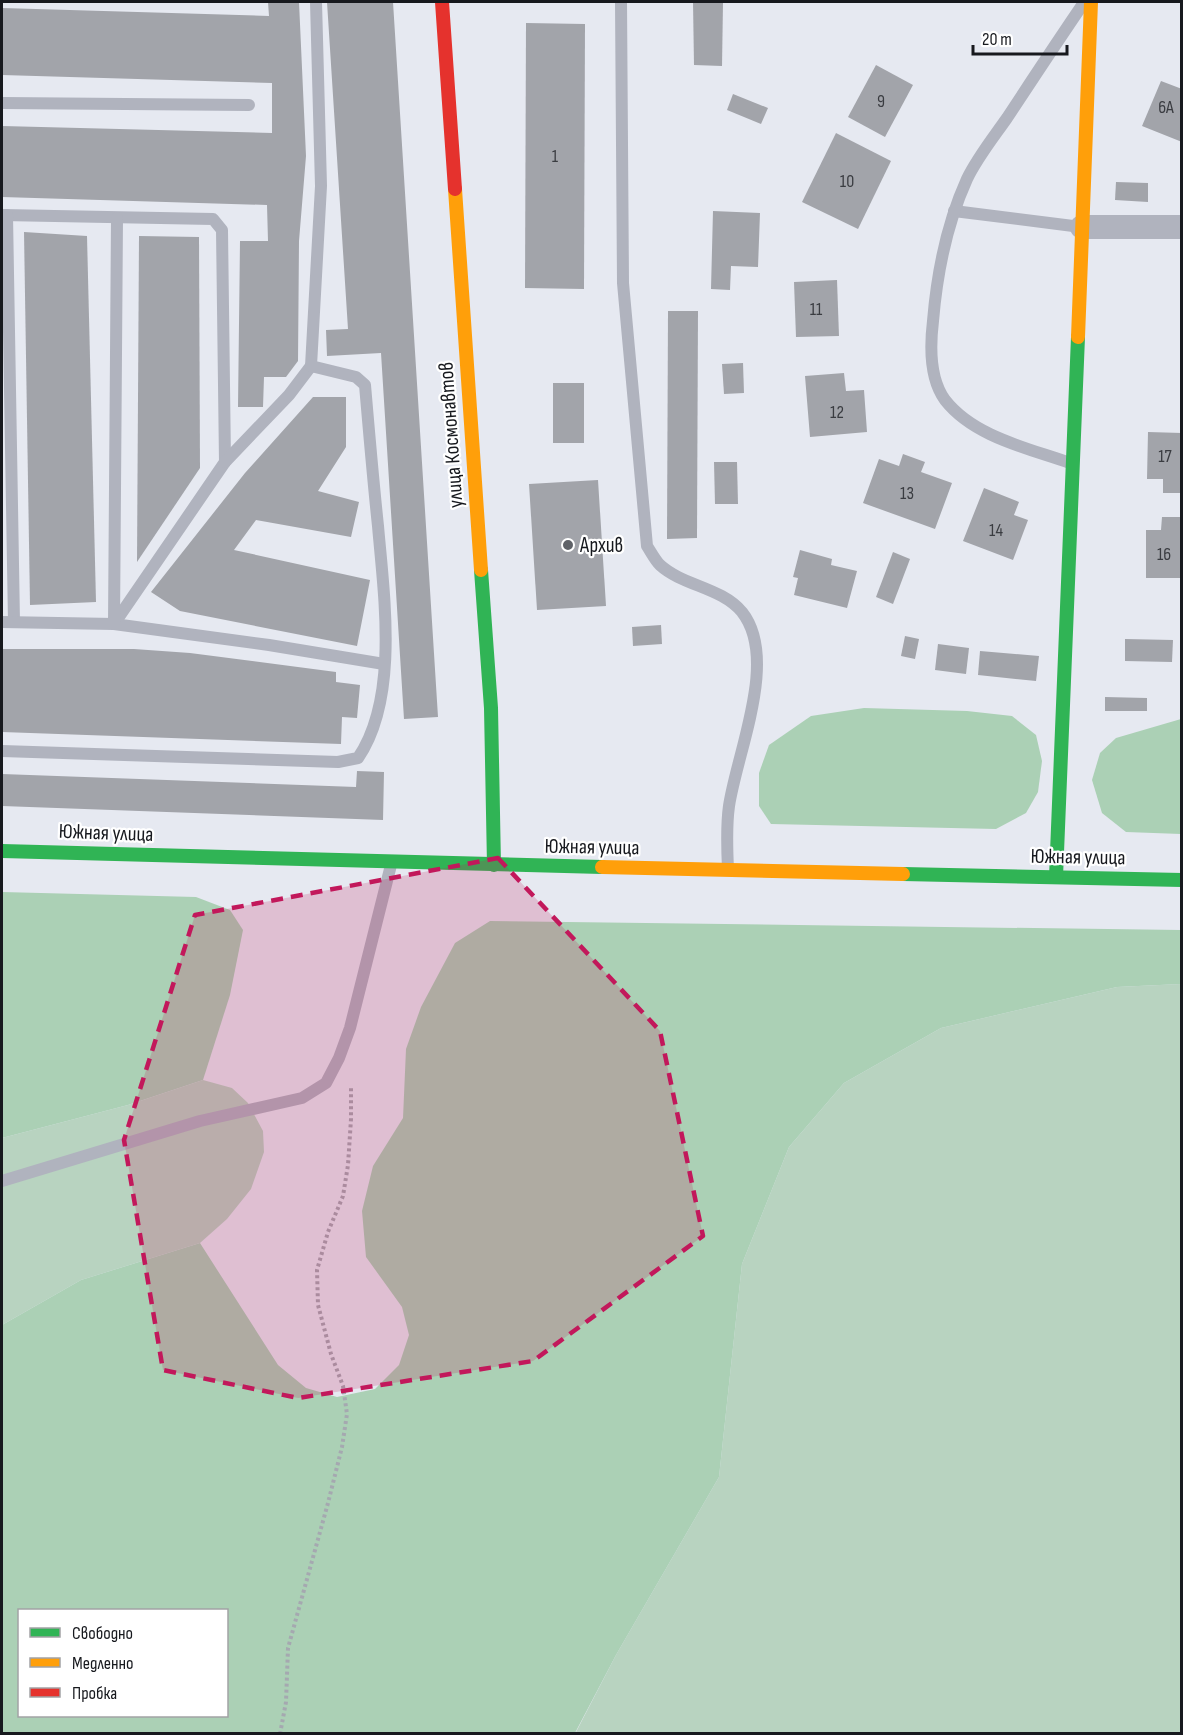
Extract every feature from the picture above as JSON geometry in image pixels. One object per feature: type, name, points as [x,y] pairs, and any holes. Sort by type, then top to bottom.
[{"type":"street","name":"улица Космонавтов","points":[[442,2],[491,708],[494,865]]},
{"type":"street","points":[[1056,877],[1091,2]]},
{"type":"street","points":[[1082,227],[1182,227]]},
{"type":"street","name":"Южная улица","points":[[2,851],[729,871],[1182,880]]},
{"type":"lane","points":[[114,624],[225,462],[289,395],[311,366],[321,186],[315,2]]},
{"type":"lane","points":[[621,2],[623,283],[647,546],[659,564],[680,577],[722,596],[741,611],[753,629],[758,649],[758,670],[753,698],[729,807],[727,841],[729,871]]},
{"type":"lane","points":[[1074,464],[992,435],[960,416],[944,398],[934,375],[931,343],[934,298],[947,234],[968,178],[1085,2]]},
{"type":"lane","points":[[2,103],[249,105]]},
{"type":"lane","points":[[954,211],[1082,227]]},
{"type":"lane","points":[[225,462],[222,230],[213,219],[4,215],[8,622],[114,624],[384,664]]},
{"type":"lane","points":[[114,624],[117,218]]},
{"type":"lane","points":[[2,751],[338,762],[358,758],[368,743],[379,705],[386,619],[365,385],[356,377],[311,366]]},
{"type":"lane","points":[[2,1181],[200,1121],[302,1098],[326,1083],[339,1058],[350,1028],[391,862]]},
{"type":"path","points":[[280,1734],[286,1702],[288,1648],[342,1448],[346,1414],[343,1386],[331,1354],[318,1305],[317,1270],[328,1232],[343,1196],[349,1154],[351,1085]]},
{"type":"highlighted area","points":[[498,858],[660,1031],[703,1236],[533,1361],[298,1398],[163,1370],[124,1140],[195,915]]},
{"type":"green space","points":[[864,708],[967,711],[1012,716],[1036,735],[1042,761],[1038,792],[1026,813],[996,829],[771,824],[759,806],[759,773],[769,745],[811,716]]},
{"type":"green space","points":[[1181,719],[1181,834],[1126,832],[1102,813],[1092,780],[1100,753],[1116,738]]},
{"type":"green space","points":[[2,892],[196,897],[230,910],[243,930],[230,995],[203,1080],[128,1105],[2,1138]]},
{"type":"green space","points":[[490,921],[1181,930],[1181,984],[1117,987],[941,1028],[844,1083],[789,1147],[742,1264],[719,1477],[616,1655],[575,1733],[2,1733],[2,1325],[81,1280],[200,1243],[278,1365],[306,1388],[337,1397],[375,1389],[399,1365],[409,1335],[402,1307],[366,1257],[362,1211],[373,1166],[403,1118],[406,1049],[421,1007],[455,943]]},
{"type":"green space","points":[[1181,984],[1181,1733],[575,1734],[616,1655],[719,1477],[742,1264],[789,1147],[844,1083],[941,1028],[1117,987]]},
{"type":"green space","points":[[203,1080],[232,1088],[248,1103],[263,1131],[264,1152],[251,1189],[227,1219],[200,1243],[81,1280],[2,1325],[2,1138],[128,1105]]},
{"type":"building","points":[[268,2],[299,2],[306,156],[299,241],[298,361],[286,377],[264,377],[263,407],[238,407],[240,241],[268,241],[267,205],[2,197],[2,126],[272,133],[272,83],[2,75],[2,8],[269,16]]},
{"type":"building","points":[[327,2],[393,2],[438,717],[404,719],[381,353],[327,356],[326,330],[348,329]]},
{"type":"building","points":[[693,2],[723,2],[722,66],[694,65]]},
{"type":"building","points":[[526,23],[585,24],[584,289],[525,288]]},
{"type":"building","points":[[876,65],[913,85],[885,137],[848,117]]},
{"type":"building","points":[[1161,81],[1182,89],[1182,142],[1142,126]]},
{"type":"building","points":[[733,94],[768,108],[761,124],[727,110]]},
{"type":"building","points":[[836,133],[891,161],[858,229],[802,202]]},
{"type":"building","points":[[1116,182],[1148,183],[1148,202],[1115,200]]},
{"type":"building","points":[[713,211],[760,213],[758,267],[731,266],[730,290],[711,289]]},
{"type":"building","points":[[24,232],[87,236],[96,602],[30,605]]},
{"type":"building","points":[[139,236],[199,237],[200,468],[137,562]]},
{"type":"building","points":[[837,280],[839,336],[796,337],[794,282]]},
{"type":"building","points":[[668,311],[698,311],[697,538],[667,539]]},
{"type":"building","points":[[743,363],[744,393],[724,394],[722,364]]},
{"type":"building","points":[[844,373],[846,391],[864,390],[867,432],[810,437],[805,376]]},
{"type":"building","points":[[553,383],[584,383],[584,443],[553,443]]},
{"type":"building","points":[[313,397],[346,397],[346,447],[318,491],[359,502],[351,537],[256,520],[234,550],[370,580],[357,646],[180,611],[151,592],[245,473]]},
{"type":"building","points":[[1148,432],[1182,433],[1182,493],[1163,493],[1163,479],[1147,479]]},
{"type":"building","points":[[903,454],[925,462],[921,472],[952,483],[935,529],[863,503],[879,459],[899,466]]},
{"type":"building","points":[[714,462],[737,462],[738,504],[715,504]]},
{"type":"building","name":"Архив","points":[[598,480],[606,606],[537,610],[529,484]]},
{"type":"building","points":[[984,488],[1019,502],[1014,515],[1028,520],[1013,560],[963,541]]},
{"type":"building","points":[[1162,517],[1182,517],[1182,578],[1146,578],[1146,530],[1161,530]]},
{"type":"building","points":[[800,550],[832,559],[831,565],[857,571],[847,608],[794,595],[798,578],[793,577]]},
{"type":"building","points":[[893,552],[910,559],[893,604],[876,597]]},
{"type":"building","points":[[661,625],[662,644],[633,646],[632,627]]},
{"type":"building","points":[[905,636],[919,639],[915,659],[901,656]]},
{"type":"building","points":[[1125,639],[1173,640],[1172,662],[1125,661]]},
{"type":"building","points":[[938,644],[969,648],[966,674],[935,670]]},
{"type":"building","points":[[2,649],[134,649],[190,653],[336,672],[336,682],[360,685],[357,718],[342,717],[341,744],[2,732]]},
{"type":"building","points":[[980,651],[1039,656],[1036,681],[978,675]]},
{"type":"building","points":[[1105,697],[1147,698],[1147,711],[1105,711]]},
{"type":"building","points":[[357,771],[384,772],[383,820],[2,806],[2,774],[356,787]]},
{"type":"traffic: fast","points":[[1056,877],[1078,337]]},
{"type":"traffic: fast","points":[[481,570],[491,708],[494,865]]},
{"type":"traffic: fast","points":[[2,851],[602,867]]},
{"type":"traffic: fast","points":[[903,874],[1182,880]]},
{"type":"traffic: slow","points":[[1078,337],[1091,2]]},
{"type":"traffic: slow","points":[[455,189],[481,570]]},
{"type":"traffic: slow","points":[[602,867],[903,874]]},
{"type":"traffic: jam","points":[[442,2],[455,189]]},
{"type":"place","name":"Архив","points":[[568,545]]}]
